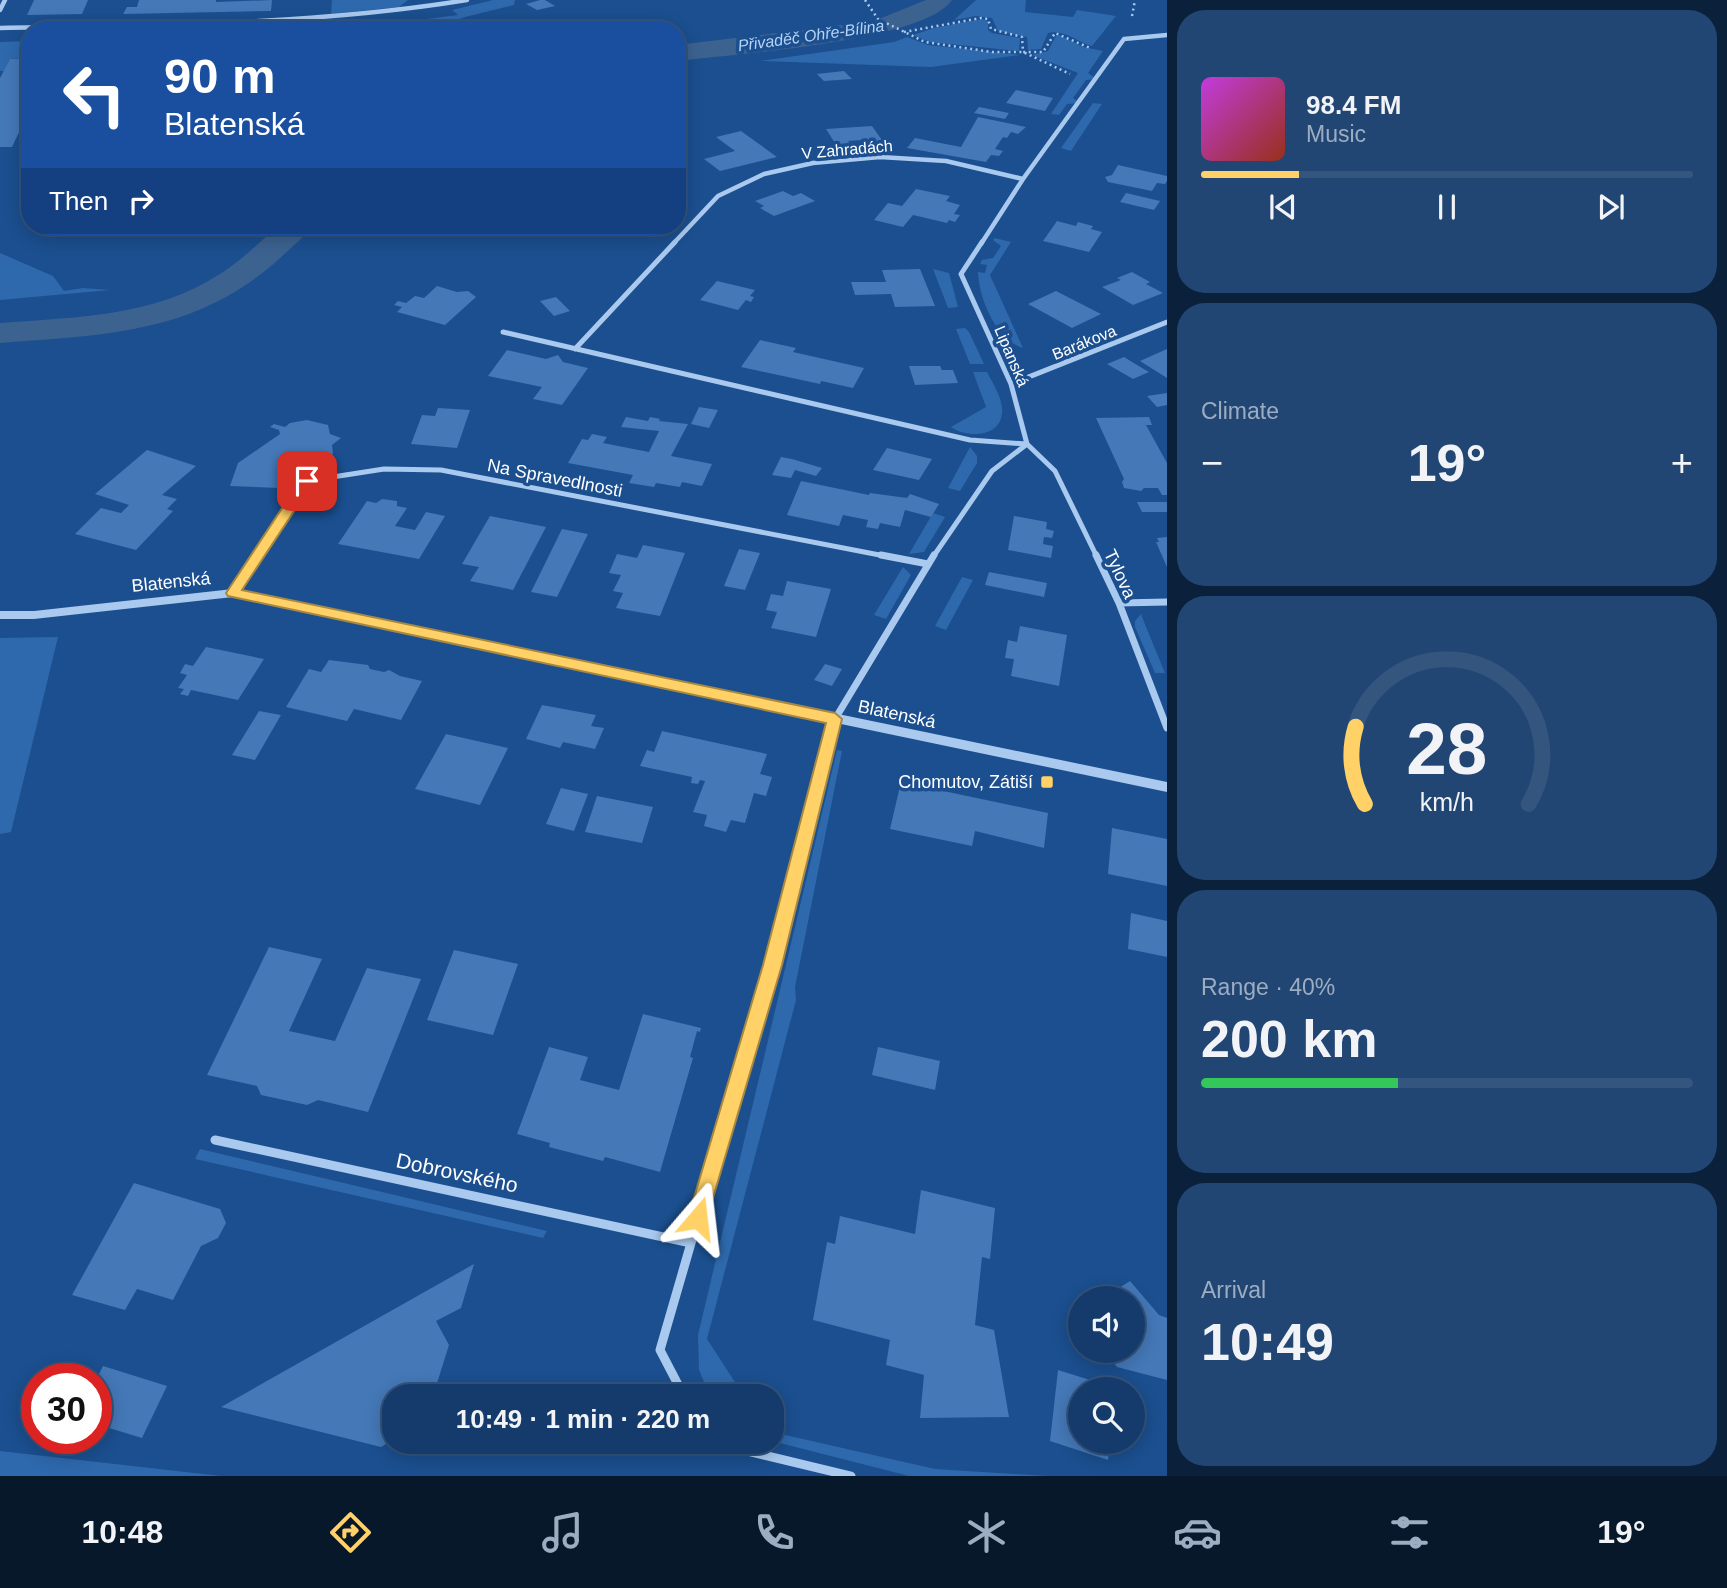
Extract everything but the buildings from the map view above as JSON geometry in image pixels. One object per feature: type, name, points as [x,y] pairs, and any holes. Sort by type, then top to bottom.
[{"type":"street","points":[[0,10],[5,0]]},
{"type":"street","points":[[303,21],[411,10],[467,0]]},
{"type":"street","points":[[0,28],[21,28]]},
{"type":"street","name":"Lipanská","points":[[1027,444],[1011,384],[961,274],[1023,178],[1124,40],[1167,35]]},
{"type":"street","name":"V Zahradách","points":[[686,230],[718,196],[764,174],[813,163],[880,157],[946,161],[1023,178]]},
{"type":"street","name":"V Zahradách","points":[[575,349],[682,235]]},
{"type":"street","name":"Barákova","points":[[1011,384],[1167,322]]},
{"type":"street","points":[[503,332],[970,440],[1027,444]]},
{"type":"street","points":[[678,1384],[660,1350],[772,965],[835,719],[928,564],[992,471],[1027,444]]},
{"type":"street","name":"Tylova","points":[[1027,444],[1055,471],[1119,603],[1167,729]]},
{"type":"street","name":"Na Spravedlnosti","points":[[233,593],[307,481],[384,469],[440,470],[928,564]]},
{"type":"street","name":"Blatenská","points":[[0,615],[34,615],[233,593],[1167,787]]},
{"type":"street","points":[[1119,603],[1167,602]]},
{"type":"street","name":"Dobrovského","points":[[215,1140],[691,1243]]},
{"type":"street","points":[[760,1454],[851,1476]]},
{"type":"path","points":[[865,0],[878,19],[901,32],[930,43],[992,52],[1043,52],[1055,33],[1084,47],[1115,52]]},
{"type":"path","points":[[901,32],[988,19],[991,29],[996,32],[1022,37],[1023,52]]},
{"type":"path","points":[[1023,52],[1069,72]]},
{"type":"shaded area","points":[[332,0],[408,0],[399,7],[331,14]]},
{"type":"shaded area","points":[[493,0],[515,0],[514,5],[454,21],[412,21],[458,15],[452,10]]},
{"type":"shaded area","points":[[976,0],[1026,0],[1025,12],[1073,17],[1077,10],[1116,16],[1092,46],[1054,32],[1048,33],[1041,49],[1028,50],[1027,37],[998,31],[992,18],[976,16],[954,20]]},
{"type":"shaded area","points":[[982,19],[988,21],[988,30],[992,33],[1020,38],[1019,51],[930,42],[913,35],[934,28]]},
{"type":"shaded area","points":[[1057,34],[1083,47],[1103,51],[1088,73],[1096,79],[1086,80],[1073,98],[1080,103],[1067,104],[1059,115],[1051,114],[1078,73],[1032,55],[1048,51]]},
{"type":"shaded area","points":[[907,37],[928,45],[1020,55],[931,67],[760,61],[894,42]]},
{"type":"shaded area","points":[[21,41],[21,58],[10,59],[4,71],[0,71],[0,42]]},
{"type":"shaded area","points":[[1093,103],[1102,104],[1071,151],[1061,148]]},
{"type":"shaded area","points":[[995,238],[1011,242],[990,275],[1023,348],[1013,344],[997,328],[979,283],[978,272],[985,273],[987,265],[980,264],[982,260],[993,258],[1001,246],[993,240]]},
{"type":"shaded area","points":[[0,253],[53,276],[64,291],[83,288],[110,290],[0,300]]},
{"type":"shaded area","points":[[933,269],[949,273],[958,307],[948,308]]},
{"type":"shaded area","points":[[965,328],[984,364],[970,364],[956,329]]},
{"type":"shaded area","points":[[973,372],[987,372],[998,392],[1002,409],[1000,422],[995,428],[981,434],[965,433],[951,427],[986,407]]},
{"type":"shaded area","points":[[970,447],[977,456],[977,463],[960,491],[948,488]]},
{"type":"shaded area","points":[[933,513],[945,517],[924,552],[909,554]]},
{"type":"shaded area","points":[[903,567],[911,575],[886,619],[874,615]]},
{"type":"shaded area","points":[[962,577],[973,580],[946,630],[935,626]]},
{"type":"shaded area","points":[[1141,614],[1165,673],[1155,673],[1135,627],[1135,621]]},
{"type":"shaded area","points":[[58,637],[11,832],[0,834],[0,638]]},
{"type":"shaded area","points":[[837,750],[842,751],[795,987],[796,1000],[707,1339],[736,1384],[705,1384],[699,1370],[698,1335]]},
{"type":"shaded area","points":[[200,1149],[547,1231],[543,1238],[195,1159]]},
{"type":"shaded area","points":[[784,1435],[935,1469],[1048,1476],[909,1476],[784,1444]]},
{"type":"shaded area","points":[[0,1451],[221,1476],[0,1476]]},
{"type":"waterway","name":"Přivaděč Ohře-Bílina","points":[[686,52],[878,28],[931,9],[940,0]]},
{"type":"waterway","name":"Přivaděč Ohře-Bílina","points":[[0,333],[120,322],[178,308],[232,281],[287,235]]},
{"type":"place","name":"Chomutov, Zátiší","points":[[1047,782]]},
{"type":"route","points":[[307,481],[233,593],[835,719],[772,965],[698,1218]]}]
